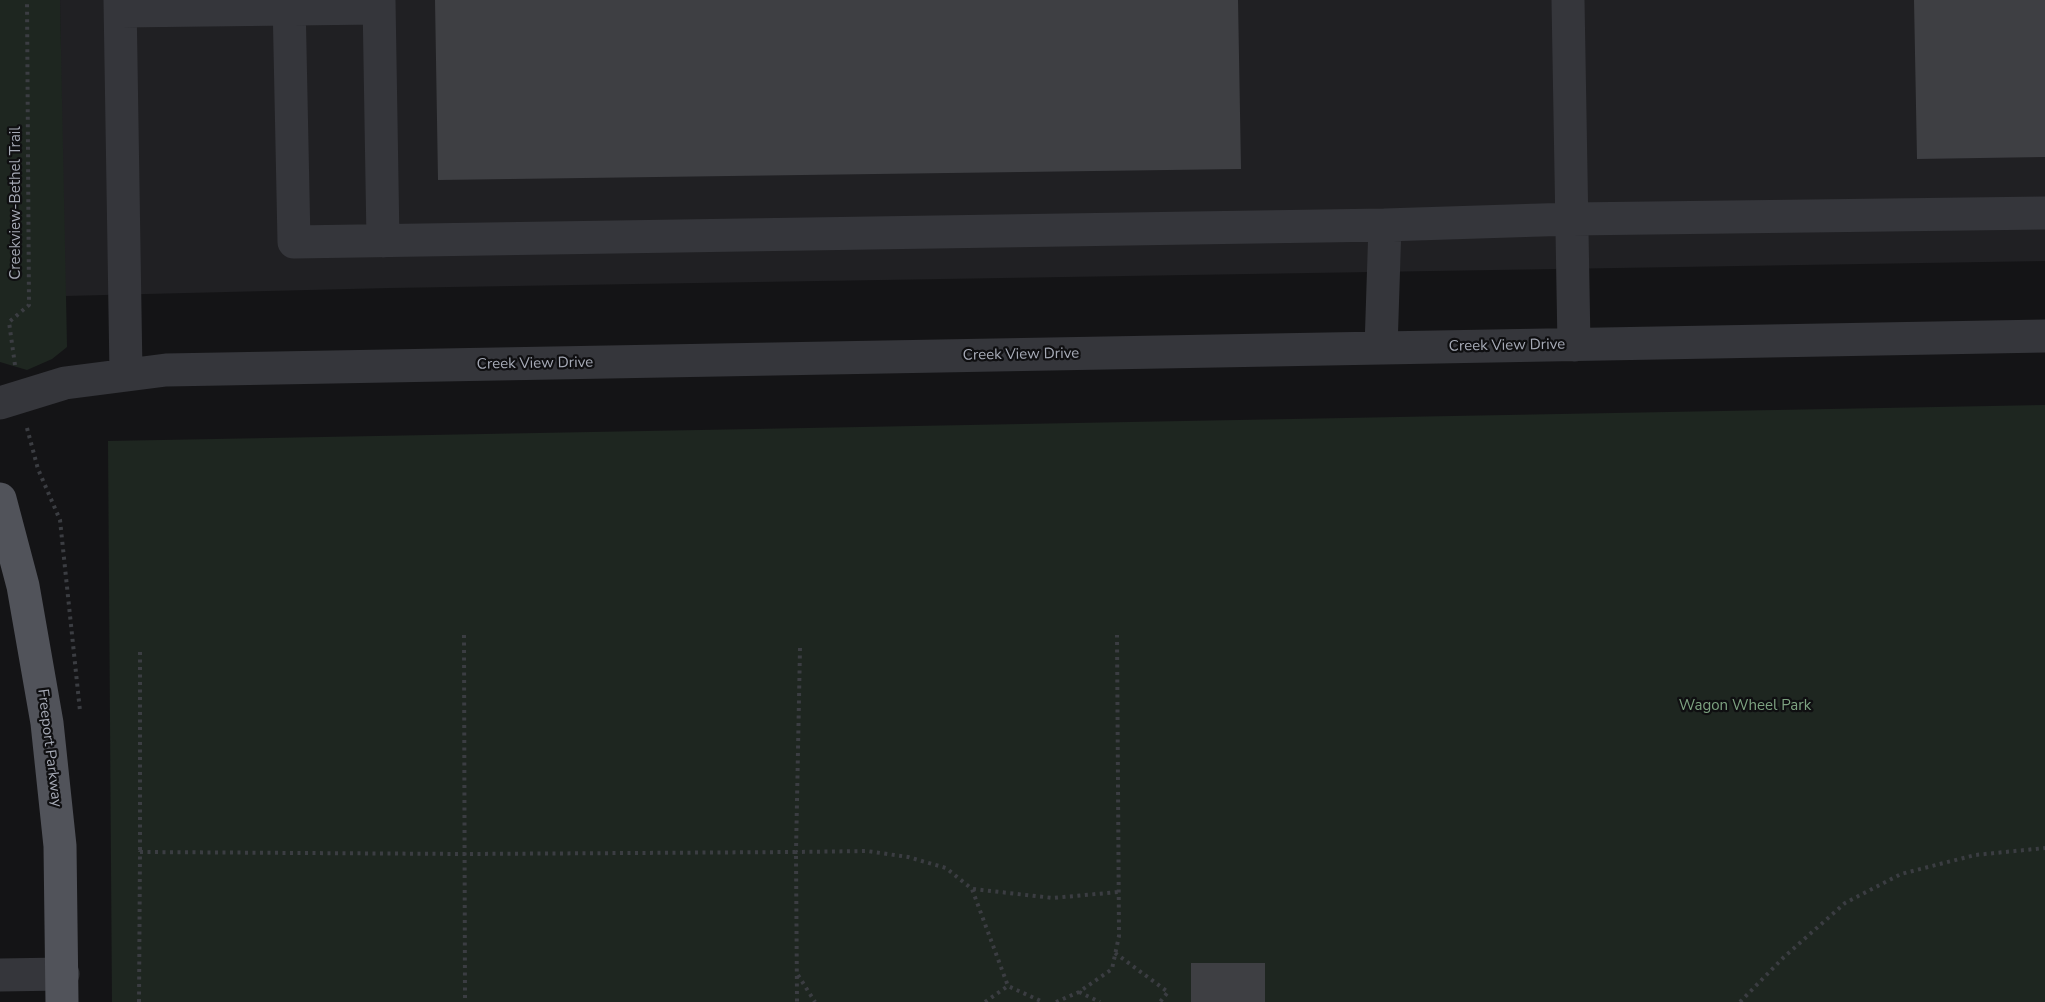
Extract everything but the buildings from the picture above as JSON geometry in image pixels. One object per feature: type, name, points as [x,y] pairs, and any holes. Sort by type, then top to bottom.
[{"type":"main road","name":"Freeport Parkway","points":[[0,499],[23,586],[47,723],[60,846],[63,988]]},
{"type":"street","points":[[1568,0],[1574,345]]},
{"type":"street","points":[[289,4],[294,242],[1384,225],[1572,219],[2045,213]]},
{"type":"street","points":[[126,374],[120,6],[379,4],[383,241]]},
{"type":"street","points":[[1382,348],[1384,225]]},
{"type":"street","name":"Creek View Drive","points":[[9,400],[65,383],[126,374],[178,370],[2045,336]]},
{"type":"street","points":[[0,975],[63,988]]},
{"type":"path","name":"Creekview-Bethel Trail","points":[[9,400],[9,322],[29,305],[27,0]]},
{"type":"path","points":[[464,635],[465,1002]]},
{"type":"path","points":[[1056,1002],[1078,992],[1112,969],[1119,936],[1117,635]]},
{"type":"path","points":[[797,1002],[796,852],[800,648]]},
{"type":"path","points":[[139,1002],[140,652]]},
{"type":"path","points":[[1740,1002],[1784,957],[1845,903],[1901,874],[1975,855],[2045,848]]},
{"type":"path","points":[[140,852],[465,854],[867,851],[908,857],[946,868],[972,889],[1008,986],[1043,1002]]},
{"type":"path","points":[[972,889],[1053,898],[1119,892]]},
{"type":"path","points":[[1115,953],[1168,992],[1160,1002]]},
{"type":"path","points":[[797,973],[815,1002]]},
{"type":"path","points":[[985,1002],[1008,986]]},
{"type":"path","points":[[1078,992],[1100,1002]]},
{"type":"shaded area","points":[[60,0],[2045,0],[2045,261],[389,288],[64,296]]},
{"type":"green space","points":[[0,0],[60,0],[67,347],[52,359],[27,370],[0,362]]},
{"type":"green space","name":"Wagon Wheel Park","points":[[2045,405],[2045,1002],[112,1002],[108,441]]}]
